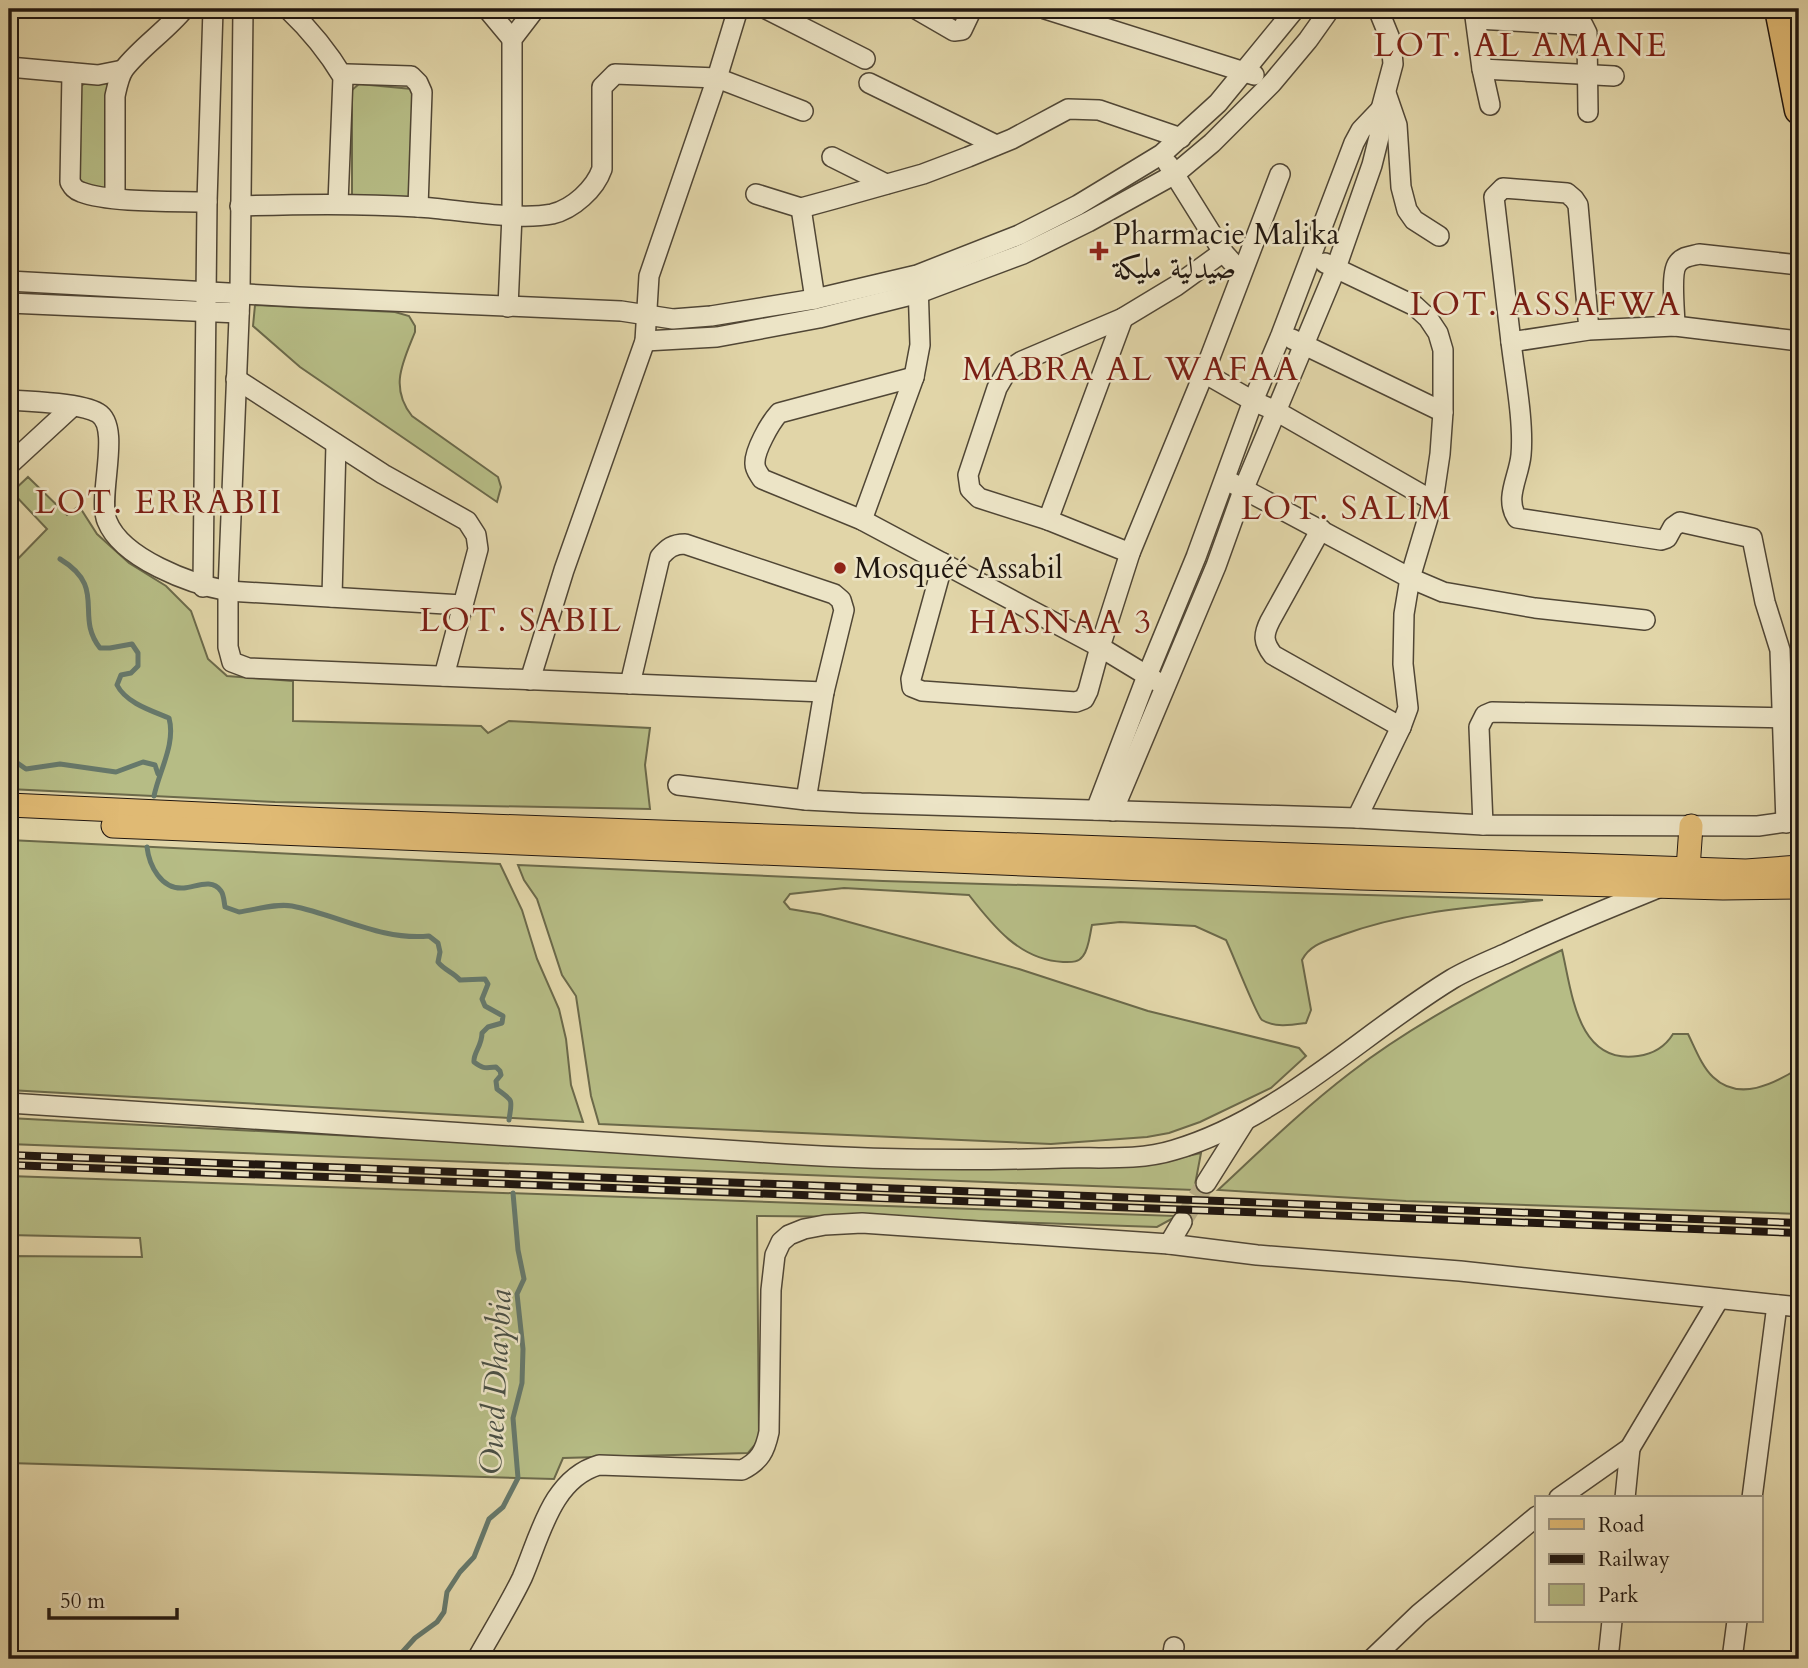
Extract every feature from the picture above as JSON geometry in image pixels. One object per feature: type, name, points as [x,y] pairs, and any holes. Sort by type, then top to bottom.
[{"type":"highway","points":[[1779,9],[1799,110]]},
{"type":"main road","points":[[9,805],[300,819],[1688,869],[1746,871],[1799,867]]},
{"type":"main road","points":[[9,821],[350,838],[1360,878],[1723,888],[1799,887]]},
{"type":"main road","points":[[1688,869],[1691,826]]},
{"type":"street","points":[[116,198],[115,96],[123,70],[184,9]]},
{"type":"street","points":[[202,587],[207,202],[215,9],[243,9],[240,293],[228,592],[228,652],[232,662],[242,668],[824,692]]},
{"type":"street","points":[[288,9],[307,27],[343,77],[338,203]]},
{"type":"street","points":[[487,9],[512,40]]},
{"type":"street","points":[[508,307],[512,215],[512,40],[535,9]]},
{"type":"street","points":[[530,680],[564,570],[645,341],[649,276],[738,9]]},
{"type":"street","points":[[766,9],[865,60]]},
{"type":"street","points":[[916,9],[954,31],[962,30],[972,9]]},
{"type":"street","points":[[1045,9],[1246,72],[1272,83]]},
{"type":"street","points":[[645,341],[717,337],[819,318],[918,284],[1078,205],[1162,154],[1181,138],[1246,72],[1295,9]]},
{"type":"street","points":[[9,303],[207,301],[240,293],[621,311],[673,319],[711,316],[977,273],[1088,222],[1175,174],[1212,143],[1272,83],[1308,40],[1329,9]]},
{"type":"street","points":[[1105,810],[1165,686],[1216,566],[1244,488],[1336,268],[1374,158],[1383,100],[1393,64],[1391,41],[1378,9]]},
{"type":"street","points":[[1490,105],[1475,14],[1583,25],[1587,33],[1588,112]]},
{"type":"street","points":[[9,67],[98,75],[123,70]]},
{"type":"street","points":[[1482,69],[1615,76]]},
{"type":"street","points":[[72,73],[70,182],[74,189],[116,198],[207,202]]},
{"type":"street","points":[[343,77],[347,74],[411,76],[418,83],[422,92],[418,207]]},
{"type":"street","points":[[240,206],[338,203],[512,215],[550,214],[566,209],[597,182],[602,169],[602,87],[615,74],[717,78],[803,111]]},
{"type":"street","points":[[869,83],[996,145]]},
{"type":"street","points":[[1383,100],[1397,125],[1401,187],[1407,210],[1414,220],[1439,236]]},
{"type":"street","points":[[1105,810],[1146,676],[1196,557],[1253,401],[1354,143],[1383,100]]},
{"type":"street","points":[[756,194],[801,208],[923,174],[996,145],[1068,108],[1099,110],[1181,138]]},
{"type":"street","points":[[1162,154],[1223,252],[1242,273]]},
{"type":"street","points":[[832,157],[886,184]]},
{"type":"street","points":[[943,563],[911,679],[912,687],[922,691],[1076,702],[1084,699],[1130,553],[1204,373],[1280,174]]},
{"type":"street","points":[[678,785],[806,800],[1357,818],[1483,825],[1758,826],[1793,821],[1791,718],[1780,650],[1765,602],[1752,538],[1681,522],[1673,527],[1667,538],[1661,540],[1517,518],[1511,509],[1521,456],[1494,197],[1503,188],[1567,193],[1578,205],[1589,330]]},
{"type":"street","points":[[801,208],[815,299]]},
{"type":"street","points":[[1130,553],[1048,520],[979,498],[970,489],[968,475],[997,388],[1007,371],[1022,361],[1123,318],[1177,286],[1223,252]]},
{"type":"street","points":[[1675,326],[1674,272],[1678,263],[1686,257],[1699,254],[1799,265]]},
{"type":"street","points":[[1311,258],[1415,306],[1428,318],[1438,333],[1443,350],[1443,412],[1433,501],[1410,578],[1404,614],[1402,643],[1408,708],[1357,818]]},
{"type":"street","points":[[9,281],[207,301],[239,313]]},
{"type":"street","points":[[862,520],[914,377],[920,345],[918,284]]},
{"type":"street","points":[[1048,520],[1123,318]]},
{"type":"street","points":[[1511,342],[1589,330],[1675,326],[1799,341]]},
{"type":"street","points":[[1281,335],[1443,412]]},
{"type":"street","points":[[1204,373],[1433,501]]},
{"type":"street","points":[[914,377],[779,413],[770,423],[754,461],[756,471],[762,479],[862,520],[1100,647],[1165,686]]},
{"type":"street","points":[[236,379],[336,444],[467,521],[476,535],[478,549],[444,676]]},
{"type":"street","points":[[9,400],[73,406],[100,413],[107,423],[109,441],[104,506],[107,521],[116,535],[137,554],[166,572],[202,587],[228,592],[462,605]]},
{"type":"street","points":[[9,465],[73,406]]},
{"type":"street","points":[[332,597],[336,444]]},
{"type":"street","points":[[1225,480],[1410,578],[1443,592],[1535,608],[1645,620]]},
{"type":"street","points":[[1321,529],[1270,621],[1264,634],[1266,646],[1273,654],[1401,727]]},
{"type":"street","points":[[630,684],[660,557],[675,544],[685,544],[834,594],[841,600],[844,610],[824,692],[806,800]]},
{"type":"street","points":[[1196,557],[1216,566]]},
{"type":"street","points":[[1483,825],[1479,727],[1485,715],[1492,712],[1791,718]]},
{"type":"street","points":[[9,1102],[694,1149],[954,1161],[1117,1157],[1167,1153],[1207,1140],[1246,1121],[1456,976],[1660,886]]},
{"type":"street","points":[[1206,1183],[1246,1121]]},
{"type":"street","points":[[1168,1244],[1182,1222]]},
{"type":"street","points":[[477,1659],[522,1577],[533,1545],[572,1477],[584,1469],[599,1465],[742,1469],[755,1464],[762,1455],[769,1432],[771,1270],[781,1242],[789,1235],[825,1225],[862,1223],[1168,1244],[1257,1255],[1460,1271],[1799,1307]]},
{"type":"street","points":[[1562,1496],[1630,1448],[1719,1299]]},
{"type":"street","points":[[1752,1496],[1777,1305]]},
{"type":"street","points":[[1625,1496],[1630,1448]]},
{"type":"street","points":[[1372,1659],[1419,1614],[1535,1518]]},
{"type":"street","points":[[1608,1659],[1612,1622]]},
{"type":"street","points":[[1732,1659],[1737,1622]]},
{"type":"green space","points":[[86,83],[106,83],[110,87],[106,189],[77,182],[79,87]]},
{"type":"green space","points":[[359,84],[412,89],[416,93],[411,199],[352,195],[352,90]]},
{"type":"green space","points":[[255,305],[395,312],[409,316],[415,326],[415,332],[400,374],[401,395],[405,405],[412,416],[498,477],[501,487],[497,502],[300,367],[253,326]]},
{"type":"green space","points":[[28,477],[67,515],[79,506],[97,534],[129,563],[166,586],[191,611],[208,659],[227,676],[293,681],[293,721],[481,726],[488,733],[509,721],[650,728],[645,765],[650,809],[275,802],[9,789],[9,568],[47,529],[12,492]]},
{"type":"green space","points":[[9,840],[500,864],[522,910],[537,959],[559,1009],[566,1039],[571,1085],[583,1122],[9,1090]]},
{"type":"green space","points":[[518,865],[883,881],[1543,900],[1416,915],[1367,927],[1319,944],[1309,950],[1302,960],[1311,1010],[1306,1023],[1284,1025],[1267,1023],[1259,1016],[1226,940],[1195,926],[1120,922],[1092,925],[1083,956],[1077,961],[1063,962],[1048,960],[1021,948],[998,929],[969,895],[844,888],[790,894],[784,902],[790,909],[820,914],[1019,969],[1148,1011],[1299,1048],[1306,1056],[1271,1088],[1200,1122],[1169,1133],[1051,1144],[599,1124],[591,1096],[576,996],[562,975],[537,899]]},
{"type":"green space","points":[[1562,950],[1574,1004],[1581,1022],[1590,1037],[1602,1049],[1618,1056],[1638,1056],[1658,1049],[1673,1034],[1688,1034],[1709,1073],[1723,1084],[1734,1088],[1756,1088],[1779,1080],[1799,1068],[1799,1214],[1406,1201],[1218,1190],[1282,1130],[1374,1055],[1452,1006]]},
{"type":"green space","points":[[9,1118],[467,1142],[1165,1161],[1201,1153],[1194,1190],[9,1144]]},
{"type":"green space","points":[[9,1176],[1177,1216],[1157,1227],[757,1216],[759,1440],[748,1453],[563,1458],[554,1479],[9,1463],[9,1256],[142,1257],[140,1238],[9,1235]]},
{"type":"waterway","name":"Oued Dhaybia","points":[[60,559],[83,580],[87,591],[90,624],[100,648],[132,644],[138,653],[138,666],[131,673],[121,675],[117,685],[121,691],[140,706],[169,718],[169,748],[154,796]]},
{"type":"waterway","name":"Oued Dhaybia","points":[[9,754],[26,769],[60,764],[116,772],[143,762],[155,765],[158,774]]},
{"type":"waterway","name":"Oued Dhaybia","points":[[147,847],[150,861],[163,881],[176,888],[213,885],[222,893],[225,907],[239,912],[286,905],[394,935],[429,936],[438,943],[438,962],[443,967],[460,980],[485,979],[488,984],[482,999],[485,1006],[503,1016],[502,1023],[488,1027],[482,1033],[474,1062],[484,1068],[496,1067],[500,1071],[501,1075],[496,1081],[497,1089],[510,1101],[509,1120]]},
{"type":"waterway","name":"Oued Dhaybia","points":[[396,1659],[415,1638],[437,1622],[444,1612],[447,1592],[474,1557],[489,1519],[503,1507],[518,1478],[513,1418],[522,1383],[523,1349],[517,1294],[524,1279],[518,1250],[513,1193]]},
{"type":"tunnel","points":[[1182,1222],[1206,1183]]},
{"type":"railway","points":[[9,1155],[1799,1223]]},
{"type":"railway","points":[[9,1165],[1799,1233]]},
{"type":"place","name":"Pharmacie Malika صيدلية مليكة","points":[[1099,251]]},
{"type":"place","name":"Mosquéé Assabil","points":[[840,568]]},
{"type":"district","name":"LOT. AL AMANE","points":[[1521,44]]},
{"type":"district","name":"LOT. ASSAFWA","points":[[1546,303]]},
{"type":"district","name":"MABRA AL WAFAA","points":[[1131,368]]},
{"type":"district","name":"LOT. ERRABII","points":[[159,501]]},
{"type":"district","name":"LOT. SALIM","points":[[1347,507]]},
{"type":"district","name":"LOT. SABIL","points":[[521,619]]},
{"type":"district","name":"HASNAA 3","points":[[1061,621]]}]
